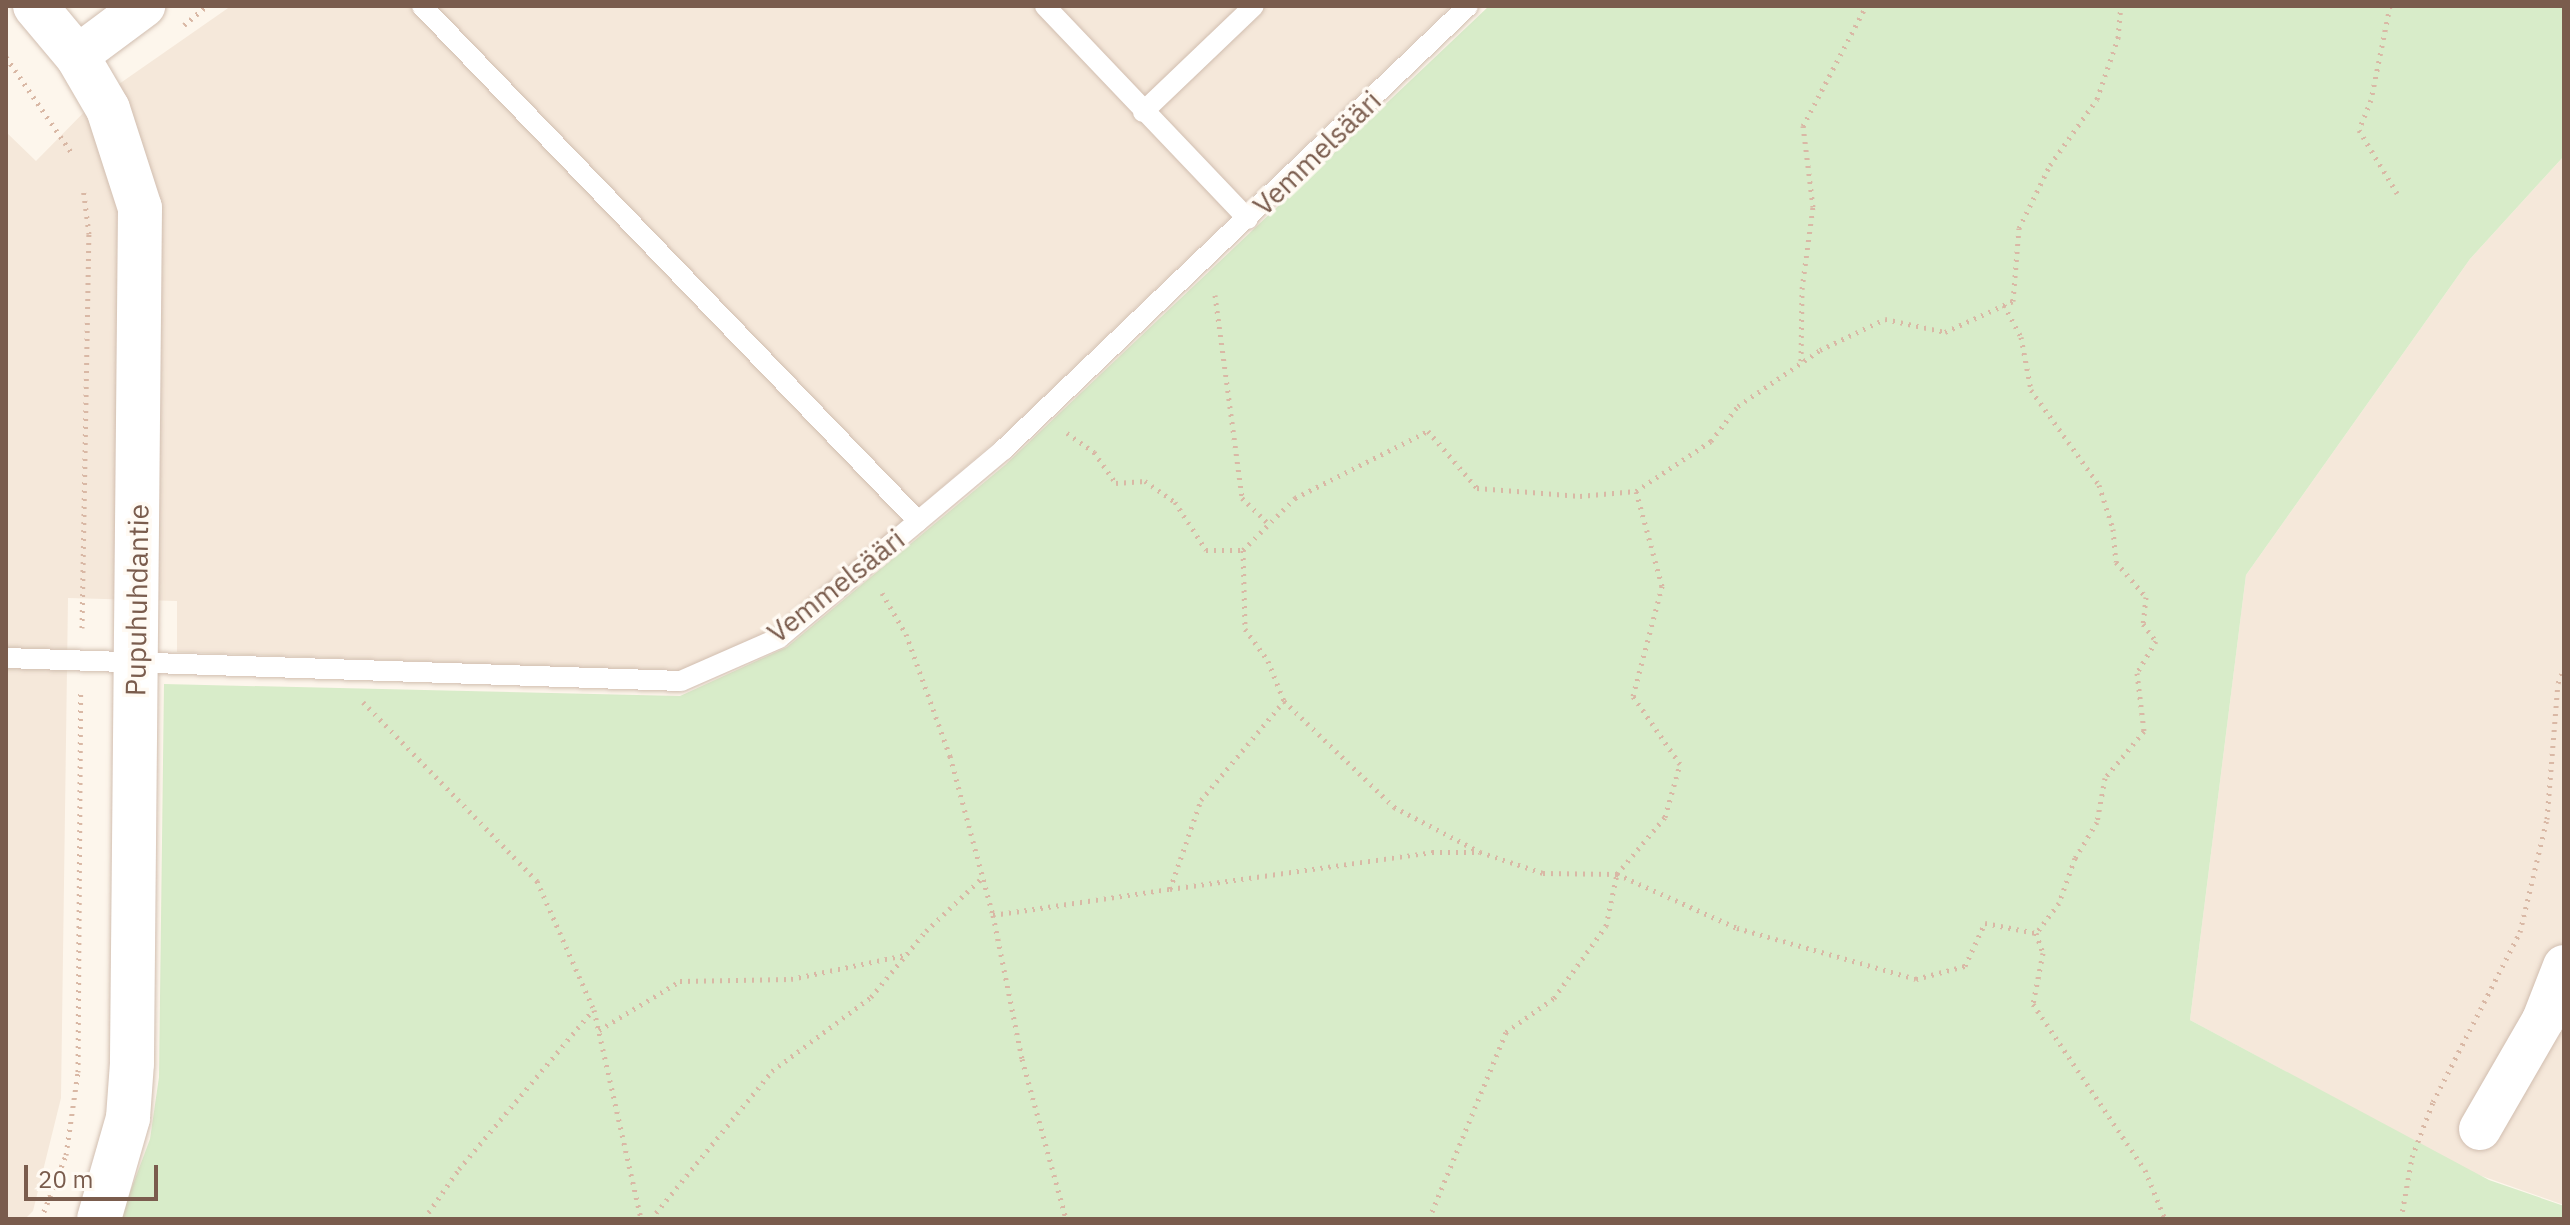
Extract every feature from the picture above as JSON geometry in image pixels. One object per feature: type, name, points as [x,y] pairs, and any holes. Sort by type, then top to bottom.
[{"type":"street","name":"Pupuhuhdantie","points":[[35,6],[77,56],[108,109],[140,208],[137,660],[128,1118],[99,1219]]},
{"type":"street","points":[[77,56],[144,6]]},
{"type":"street","points":[[2480,1129],[2543,1020],[2564,966]]},
{"type":"lane","points":[[422,6],[918,521]]},
{"type":"lane","points":[[1045,6],[1243,224]]},
{"type":"lane","points":[[1143,112],[1254,6]]},
{"type":"lane","name":"Vemmelsääri","points":[[6,658],[137,660],[681,681],[779,638],[1040,414],[1243,224],[1468,6]]},
{"type":"path","points":[[1801,362],[1802,289],[1813,207],[1803,126],[1866,6]]},
{"type":"path","points":[[1040,414],[1094,452],[1116,483],[1145,481],[1175,502],[1206,550],[1243,550],[1295,498],[1428,431],[1477,488],[1580,496],[1636,491],[1711,441],[1738,406],[1801,362],[1885,319],[1945,332],[2013,301],[2019,228],[2050,165],[2097,99],[2118,38],[2121,6]]},
{"type":"path","points":[[2390,6],[2371,100],[2359,130],[2397,193]]},
{"type":"path","points":[[1243,224],[1213,302],[1242,498],[1269,524]]},
{"type":"path","points":[[2004,305],[2021,337],[2031,390],[2099,485],[2113,529],[2116,562],[2146,597],[2143,624],[2156,641],[2137,673],[2144,731],[2105,778],[2097,822],[2075,858],[2059,903],[2036,933]]},
{"type":"path","points":[[1429,1219],[1506,1032],[1554,998],[1606,926],[1617,874],[1665,817],[1680,764],[1633,696],[1662,586],[1636,491]]},
{"type":"path","points":[[1243,550],[1245,629],[1268,661],[1284,701],[1394,807],[1480,852],[1543,873],[1617,874],[1737,928],[1916,979],[1965,966],[1985,923],[2036,933]]},
{"type":"path","points":[[866,565],[906,634],[950,756],[993,915],[1022,1059],[1066,1219]]},
{"type":"path","points":[[332,669],[439,786],[537,881],[594,1010],[641,1219]]},
{"type":"path","points":[[2401,1219],[2412,1157],[2433,1102],[2520,932],[2547,819],[2558,683],[2564,669]]},
{"type":"path","points":[[1170,889],[1201,800],[1284,701]]},
{"type":"path","points":[[993,915],[1432,852],[1480,852]]},
{"type":"path","points":[[651,1219],[772,1071],[871,997],[906,955],[983,877]]},
{"type":"path","points":[[2036,933],[2043,953],[2033,1004],[2145,1170],[2165,1219]]},
{"type":"path","points":[[599,1030],[680,981],[791,979],[906,955]]},
{"type":"path","points":[[424,1219],[459,1169],[594,1010]]},
{"type":"shaded area","points":[[231,6],[1451,6],[1006,432],[777,629],[679,672],[177,652],[177,601],[68,598],[61,1098],[33,1211],[25,1219],[6,1219],[6,132],[36,161],[96,100]]},
{"type":"shaded area","points":[[2564,156],[2564,1205],[2476,1174],[2190,1020],[2246,575],[2470,259]]},
{"type":"green space","points":[[1489,6],[2564,6],[2564,156],[2470,259],[2246,575],[2190,1020],[2489,1180],[2564,1206],[2564,1219],[120,1219],[150,1139],[159,1077],[164,684],[680,696],[787,647],[1005,465]]}]
